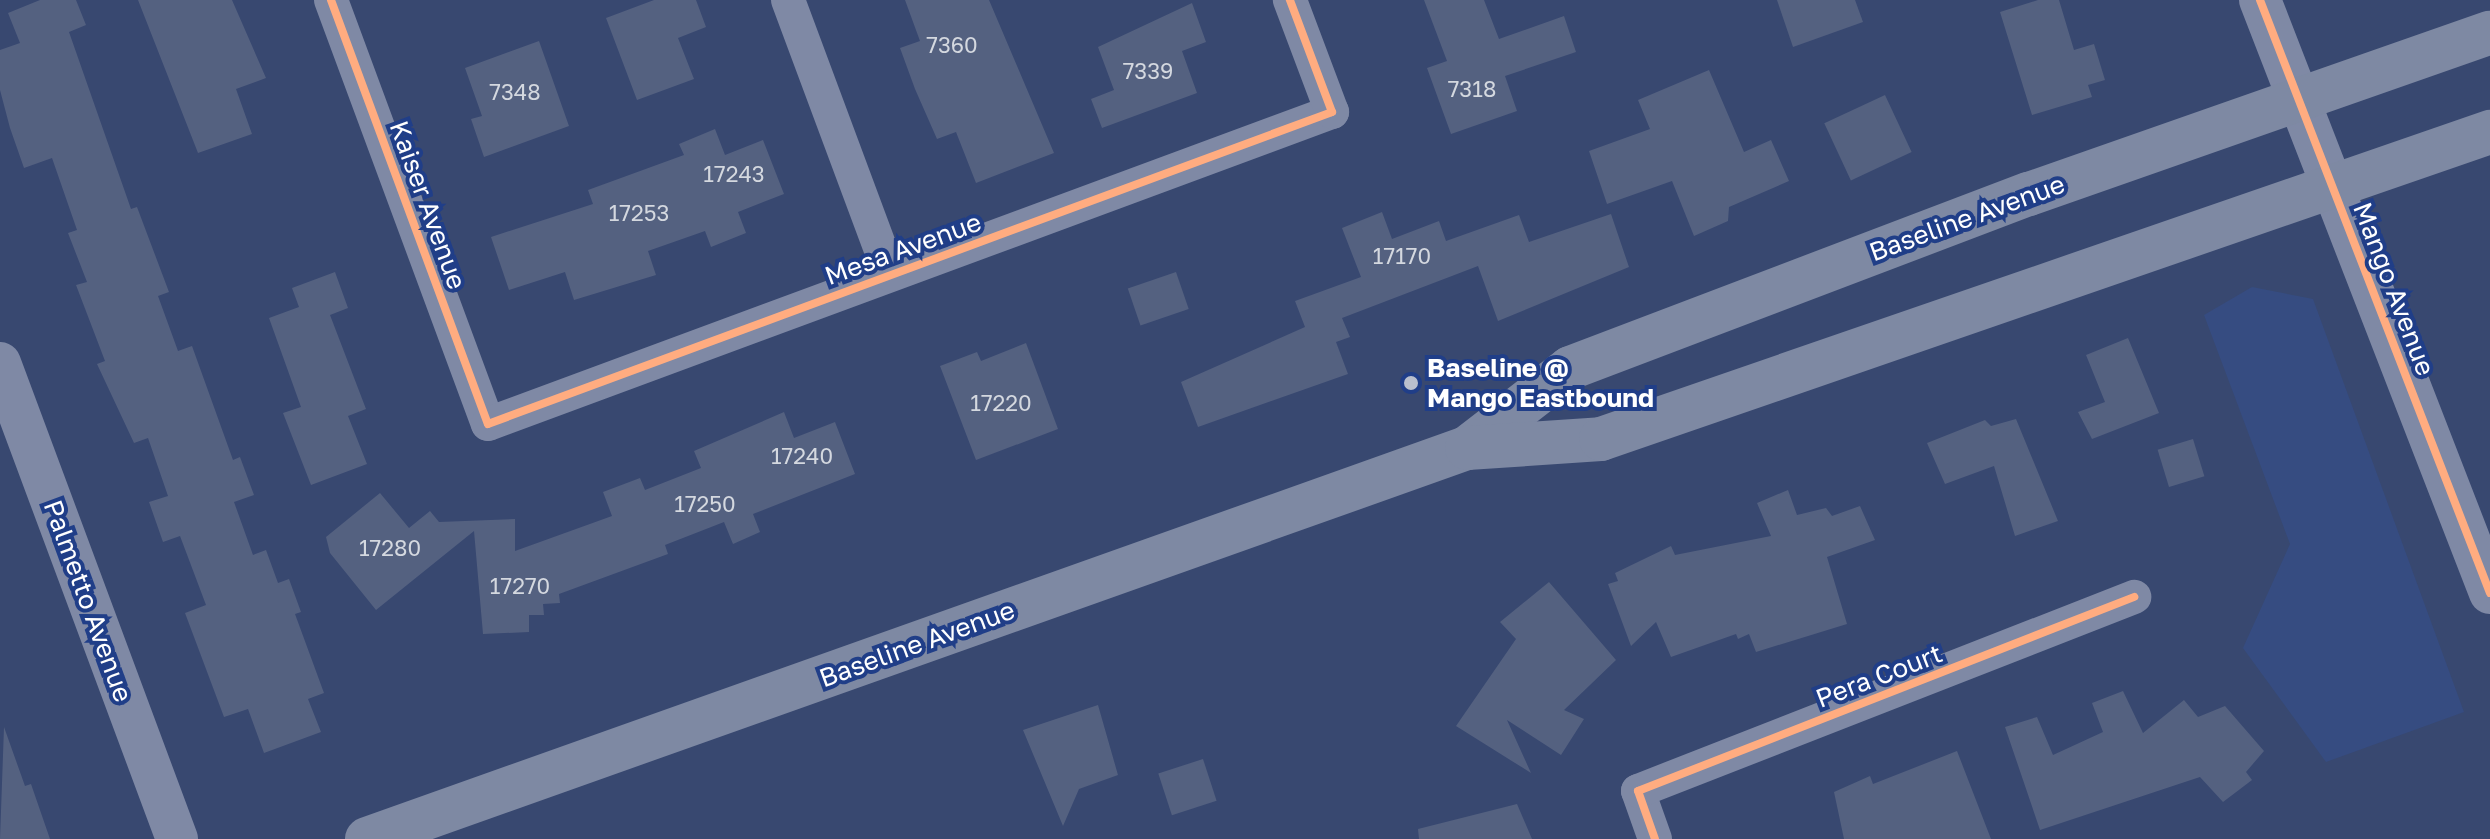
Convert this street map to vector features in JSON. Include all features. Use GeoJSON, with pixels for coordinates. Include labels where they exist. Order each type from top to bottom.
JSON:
{"type":"FeatureCollection","features":[{"type":"Feature","properties":{"kind":"main road","name":"Baseline Avenue"},"geometry":{"type":"LineString","coordinates":[[1467,448],[1570,368],[2029,194],[2300,103],[2490,33]]}},
{"type":"Feature","properties":{"kind":"main road","name":"Baseline Avenue"},"geometry":{"type":"LineString","coordinates":[[367,839],[1467,448],[1601,439],[2091,266],[2333,188],[2490,132]]}},
{"type":"Feature","properties":{"kind":"street","name":"Kaiser Avenue"},"geometry":{"type":"LineString","coordinates":[[331,0],[488,424]]}},
{"type":"Feature","properties":{"kind":"street"},"geometry":{"type":"LineString","coordinates":[[788,0],[890,275]]}},
{"type":"Feature","properties":{"kind":"street","name":"Mesa Avenue"},"geometry":{"type":"LineString","coordinates":[[488,424],[1332,112],[1290,0]]}},
{"type":"Feature","properties":{"kind":"street","name":"Mango Avenue"},"geometry":{"type":"LineString","coordinates":[[2260,0],[2490,593]]}},
{"type":"Feature","properties":{"kind":"street","name":"Palmetto Avenue"},"geometry":{"type":"LineString","coordinates":[[0,363],[177,839]]}},
{"type":"Feature","properties":{"kind":"street","name":"Pera Court"},"geometry":{"type":"LineString","coordinates":[[1655,839],[1638,791],[2134,597]]}},
{"type":"Feature","properties":{"kind":"water"},"geometry":{"type":"Polygon","coordinates":[[[2252,287],[2313,299],[2464,712],[2326,762],[2243,648],[2290,544],[2204,315],[2252,287]]]}},
{"type":"Feature","properties":{"kind":"building"},"geometry":{"type":"Polygon","coordinates":[[[40,0],[76,0],[86,25],[69,32],[131,209],[137,207],[169,292],[158,296],[178,351],[192,346],[233,460],[240,457],[254,495],[234,502],[253,555],[266,550],[278,583],[289,579],[301,612],[295,614],[324,693],[308,699],[321,732],[264,753],[248,709],[224,717],[185,613],[206,605],[180,536],[163,542],[149,502],[168,496],[148,438],[134,443],[97,364],[105,361],[76,285],[87,282],[68,233],[77,230],[52,158],[24,168],[10,128],[0,90],[0,50],[20,43],[8,13],[40,0]]]}},
{"type":"Feature","properties":{"kind":"building"},"geometry":{"type":"Polygon","coordinates":[[[138,0],[232,0],[266,78],[236,89],[252,134],[198,153],[138,0]]]}},
{"type":"Feature","properties":{"kind":"building"},"geometry":{"type":"Polygon","coordinates":[[[654,0],[696,0],[706,27],[678,38],[694,79],[637,100],[606,18],[654,0]]]}},
{"type":"Feature","properties":{"kind":"building"},"geometry":{"type":"Polygon","coordinates":[[[905,0],[989,0],[1054,153],[976,183],[956,132],[937,139],[915,89],[900,48],[920,41],[905,0]]]}},
{"type":"Feature","properties":{"kind":"building"},"geometry":{"type":"Polygon","coordinates":[[[1424,0],[1484,0],[1499,39],[1564,16],[1576,52],[1505,76],[1517,111],[1451,134],[1427,68],[1447,61],[1424,0]]]}},
{"type":"Feature","properties":{"kind":"building"},"geometry":{"type":"Polygon","coordinates":[[[1777,0],[1855,0],[1863,22],[1793,47],[1777,0]]]}},
{"type":"Feature","properties":{"kind":"building"},"geometry":{"type":"Polygon","coordinates":[[[2038,0],[2059,0],[2074,50],[2094,44],[2105,80],[2088,85],[2092,97],[2032,115],[2000,12],[2038,0]]]}},
{"type":"Feature","properties":{"kind":"building"},"geometry":{"type":"Polygon","coordinates":[[[1192,3],[1206,42],[1182,51],[1197,93],[1102,128],[1091,99],[1114,90],[1098,47],[1192,3]]]}},
{"type":"Feature","properties":{"kind":"building"},"geometry":{"type":"Polygon","coordinates":[[[539,41],[569,126],[484,157],[471,119],[482,116],[465,68],[539,41]]]}},
{"type":"Feature","properties":{"kind":"building"},"geometry":{"type":"Polygon","coordinates":[[[1709,70],[1744,152],[1771,140],[1789,181],[1729,207],[1728,221],[1694,236],[1672,181],[1607,204],[1589,151],[1650,129],[1638,100],[1709,70]]]}},
{"type":"Feature","properties":{"kind":"building"},"geometry":{"type":"Polygon","coordinates":[[[1885,95],[1912,152],[1851,180],[1824,123],[1885,95]]]}},
{"type":"Feature","properties":{"kind":"building"},"geometry":{"type":"Polygon","coordinates":[[[715,129],[725,155],[763,140],[784,194],[738,212],[746,233],[711,247],[705,231],[648,251],[656,275],[574,300],[565,272],[509,290],[491,237],[593,204],[588,190],[684,155],[679,144],[715,129]]]}},
{"type":"Feature","properties":{"kind":"building"},"geometry":{"type":"Polygon","coordinates":[[[1382,212],[1392,239],[1439,221],[1446,241],[1519,215],[1529,242],[1611,214],[1629,267],[1498,321],[1478,266],[1342,318],[1350,337],[1336,342],[1348,374],[1198,427],[1181,382],[1305,327],[1295,301],[1361,277],[1342,228],[1382,212]]]}},
{"type":"Feature","properties":{"kind":"building"},"geometry":{"type":"Polygon","coordinates":[[[335,272],[348,308],[330,315],[366,409],[348,416],[367,464],[311,485],[283,413],[301,407],[269,318],[299,307],[292,288],[335,272]]]}},
{"type":"Feature","properties":{"kind":"building"},"geometry":{"type":"Polygon","coordinates":[[[1176,272],[1189,309],[1140,325],[1128,289],[1176,272]]]}},
{"type":"Feature","properties":{"kind":"building"},"geometry":{"type":"Polygon","coordinates":[[[2128,338],[2159,413],[2092,439],[2078,412],[2105,402],[2086,355],[2128,338]]]}},
{"type":"Feature","properties":{"kind":"building"},"geometry":{"type":"Polygon","coordinates":[[[1026,343],[1058,429],[976,460],[940,366],[977,352],[981,361],[1026,343]]]}},
{"type":"Feature","properties":{"kind":"building"},"geometry":{"type":"Polygon","coordinates":[[[784,412],[794,438],[835,422],[855,474],[753,514],[760,532],[733,544],[724,522],[665,545],[668,554],[559,594],[560,603],[543,604],[544,615],[529,615],[529,632],[483,634],[474,531],[376,610],[330,553],[326,537],[380,493],[409,528],[430,511],[439,522],[515,519],[515,551],[612,516],[603,492],[640,478],[645,490],[701,468],[694,451],[784,412]]]}},
{"type":"Feature","properties":{"kind":"building"},"geometry":{"type":"Polygon","coordinates":[[[2016,419],[2058,521],[2015,536],[1994,466],[1945,484],[1927,443],[1985,420],[1991,426],[2016,419]]]}},
{"type":"Feature","properties":{"kind":"building"},"geometry":{"type":"Polygon","coordinates":[[[2193,439],[2204,476],[2169,487],[2158,450],[2193,439]]]}},
{"type":"Feature","properties":{"kind":"building"},"geometry":{"type":"Polygon","coordinates":[[[1788,490],[1797,515],[1826,508],[1832,516],[1860,506],[1875,540],[1827,557],[1847,624],[1756,652],[1749,634],[1738,639],[1736,634],[1671,657],[1656,622],[1631,646],[1608,584],[1618,581],[1615,573],[1671,546],[1675,555],[1771,536],[1757,503],[1788,490]]]}},
{"type":"Feature","properties":{"kind":"building"},"geometry":{"type":"Polygon","coordinates":[[[1549,582],[1616,660],[1564,710],[1584,719],[1561,755],[1507,720],[1531,773],[1456,726],[1516,639],[1500,622],[1549,582]]]}},
{"type":"Feature","properties":{"kind":"building"},"geometry":{"type":"Polygon","coordinates":[[[2123,691],[2143,733],[2184,700],[2198,717],[2225,706],[2264,751],[2246,772],[2252,780],[2223,802],[2200,777],[2040,830],[2005,727],[2037,717],[2053,755],[2103,732],[2092,703],[2123,691]]]}},
{"type":"Feature","properties":{"kind":"building"},"geometry":{"type":"Polygon","coordinates":[[[1098,705],[1118,775],[1079,789],[1063,826],[1023,730],[1098,705]]]}},
{"type":"Feature","properties":{"kind":"building"},"geometry":{"type":"Polygon","coordinates":[[[4,727],[25,786],[31,784],[50,839],[0,839],[4,727]]]}},
{"type":"Feature","properties":{"kind":"building"},"geometry":{"type":"Polygon","coordinates":[[[1957,751],[1991,839],[1844,839],[1834,792],[1870,776],[1873,784],[1957,751]]]}},
{"type":"Feature","properties":{"kind":"building"},"geometry":{"type":"Polygon","coordinates":[[[1203,759],[1217,801],[1172,815],[1158,774],[1203,759]]]}},
{"type":"Feature","properties":{"kind":"building"},"geometry":{"type":"Polygon","coordinates":[[[1517,804],[1532,839],[1419,839],[1418,829],[1517,804]]]}},
{"type":"Feature","properties":{"kind":"cycle path"},"geometry":{"type":"LineString","coordinates":[[331,0],[488,424],[1332,112],[1290,0]]}},
{"type":"Feature","properties":{"kind":"cycle path"},"geometry":{"type":"LineString","coordinates":[[2260,0],[2490,593]]}},
{"type":"Feature","properties":{"kind":"cycle path"},"geometry":{"type":"LineString","coordinates":[[1655,839],[1638,791],[2134,597]]}},
{"type":"Feature","properties":{"kind":"place","name":"Baseline @ Mango Eastbound"},"geometry":{"type":"Point","coordinates":[1411,383]}}]}
